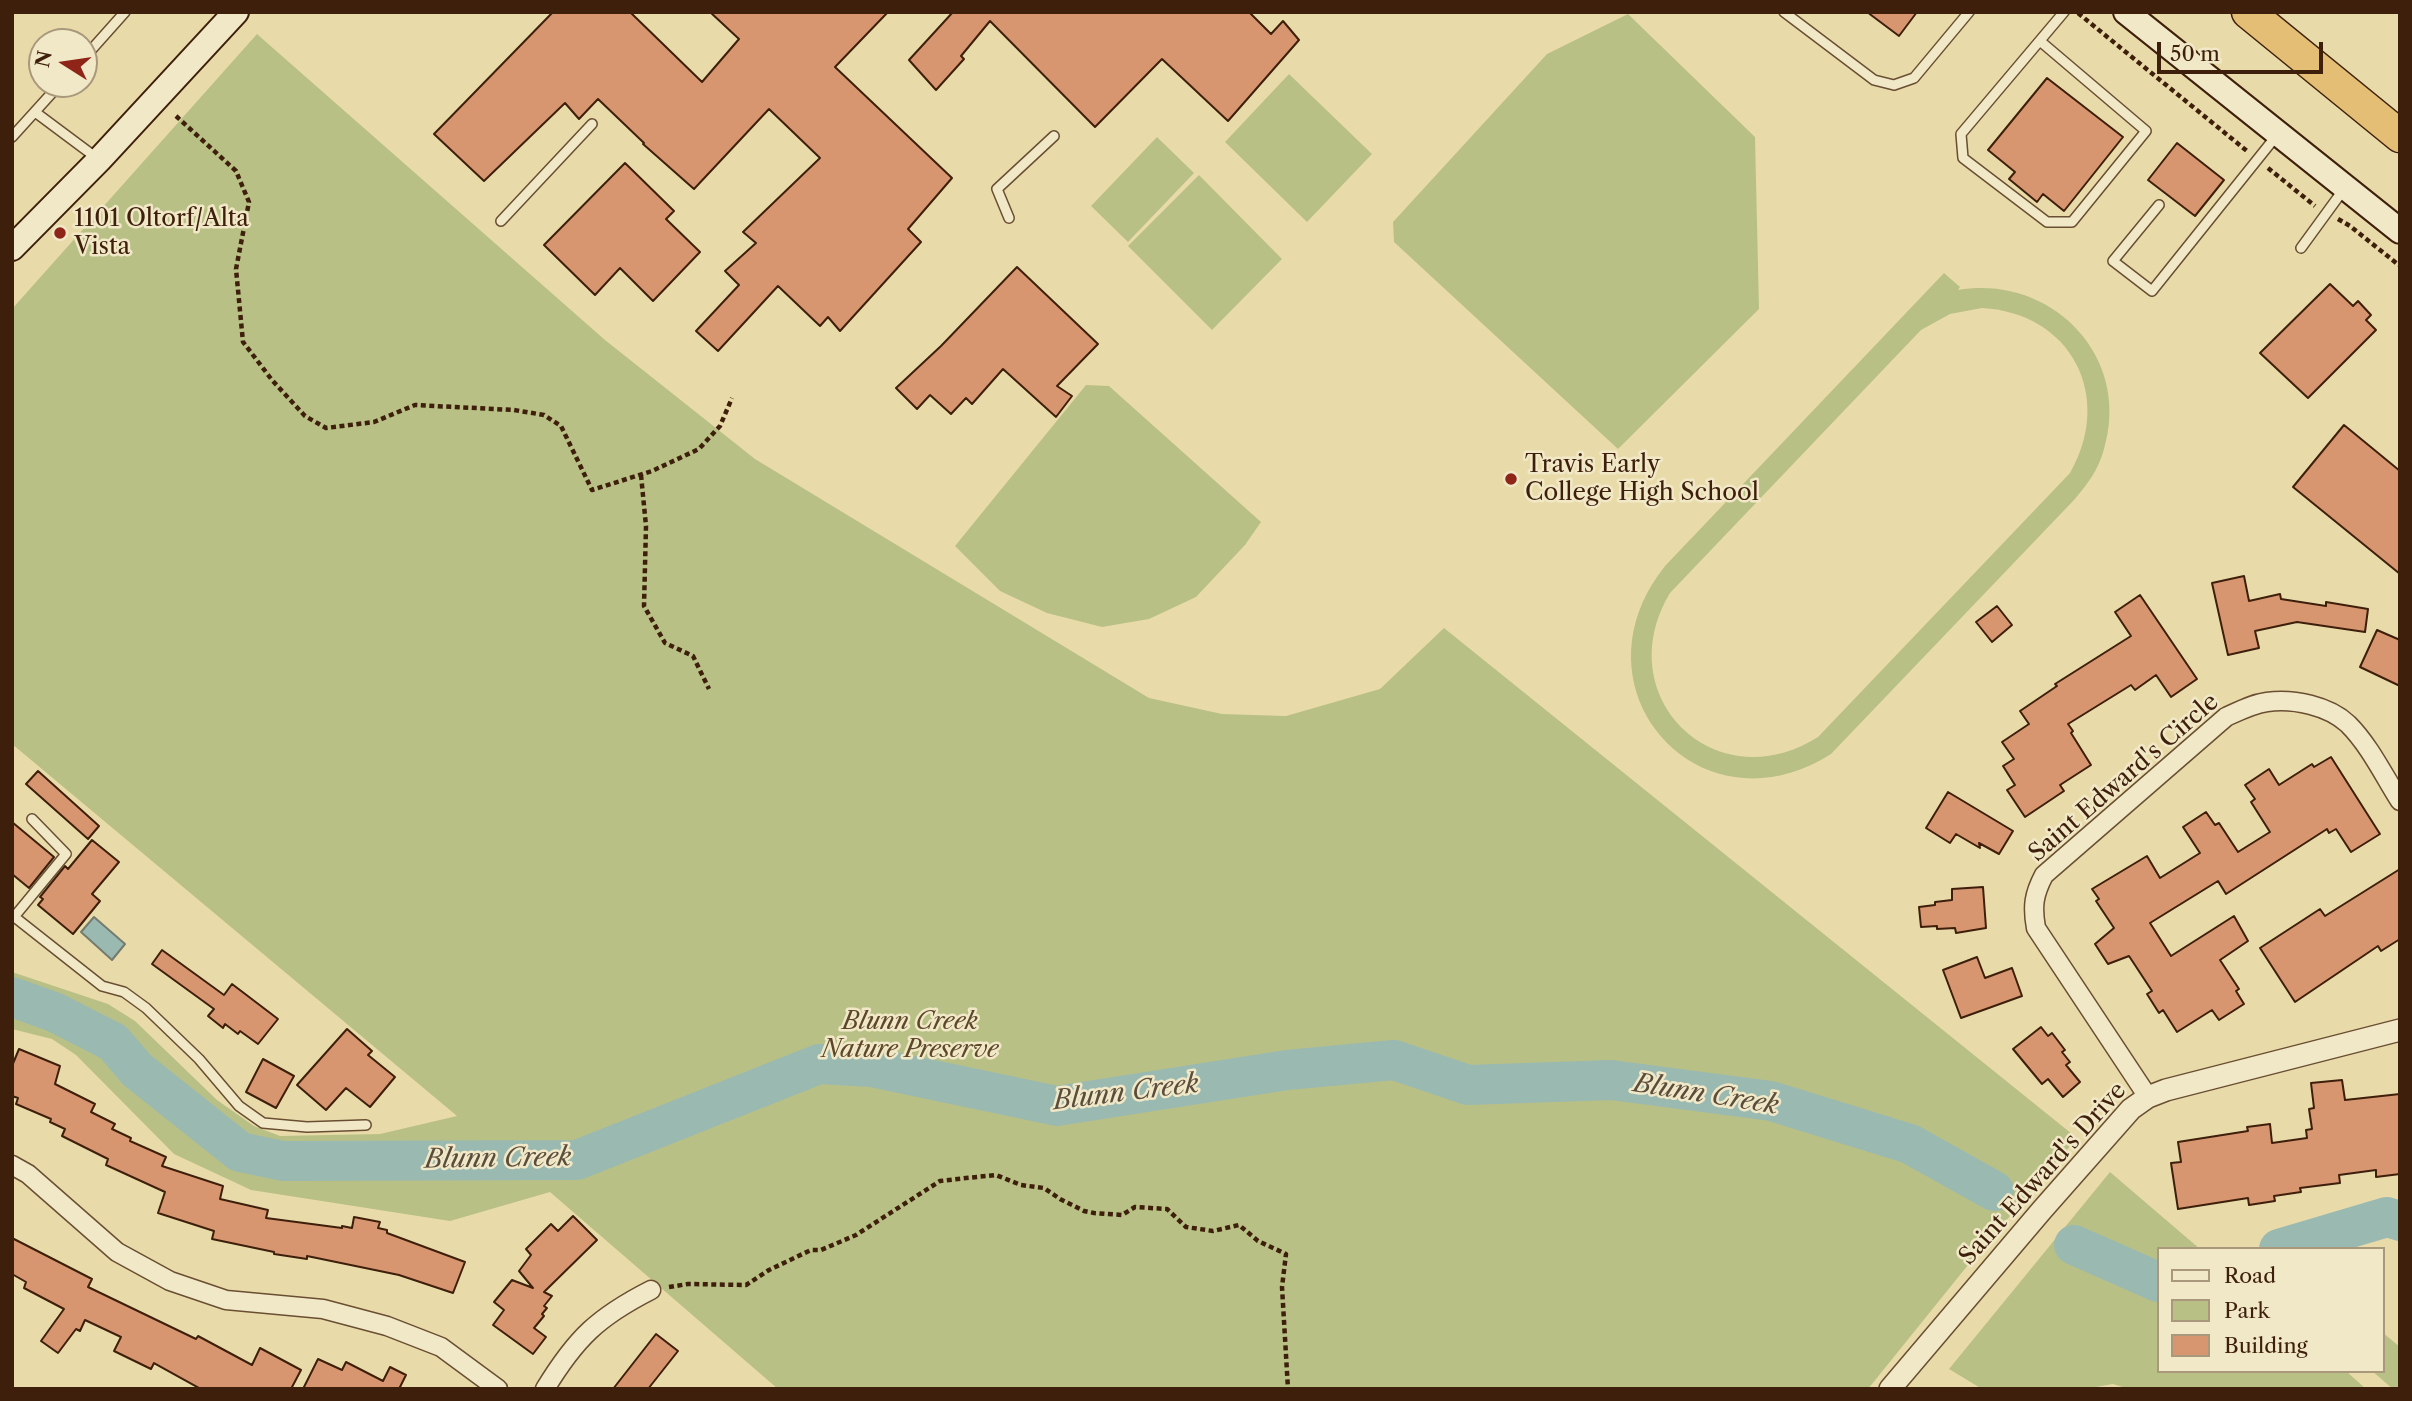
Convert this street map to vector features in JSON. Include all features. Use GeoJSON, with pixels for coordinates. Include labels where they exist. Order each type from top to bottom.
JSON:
{"type":"FeatureCollection","features":[{"type":"Feature","properties":{"kind":"highway"},"geometry":{"type":"LineString","coordinates":[[2248,12],[2400,136]]}},
{"type":"Feature","properties":{"kind":"main road"},"geometry":{"type":"LineString","coordinates":[[12,248],[99,160],[236,12]]}},
{"type":"Feature","properties":{"kind":"main road"},"geometry":{"type":"LineString","coordinates":[[2126,12],[2400,231]]}},
{"type":"Feature","properties":{"kind":"street","name":"Saint Edward's Circle"},"geometry":{"type":"LineString","coordinates":[[2148,1097],[2036,928],[2034,894],[2044,875],[2226,717],[2268,702],[2318,707],[2347,723],[2362,741],[2400,801]]}},
{"type":"Feature","properties":{"kind":"street","name":"Saint Edward's Drive"},"geometry":{"type":"LineString","coordinates":[[1890,1389],[2131,1109],[2148,1097],[2166,1090],[2400,1030]]}},
{"type":"Feature","properties":{"kind":"street"},"geometry":{"type":"LineString","coordinates":[[12,1165],[28,1174],[117,1252],[170,1281],[226,1300],[323,1309],[387,1326],[441,1348],[498,1389]]}},
{"type":"Feature","properties":{"kind":"street"},"geometry":{"type":"LineString","coordinates":[[545,1389],[564,1357],[590,1327],[651,1290]]}},
{"type":"Feature","properties":{"kind":"lane"},"geometry":{"type":"LineString","coordinates":[[98,42],[125,12]]}},
{"type":"Feature","properties":{"kind":"lane"},"geometry":{"type":"LineString","coordinates":[[1784,12],[1874,80],[1894,85],[1914,78],[1969,12]]}},
{"type":"Feature","properties":{"kind":"lane"},"geometry":{"type":"LineString","coordinates":[[2040,41],[2146,131],[2072,222],[2047,222],[1963,159],[1961,134],[2064,12]]}},
{"type":"Feature","properties":{"kind":"lane"},"geometry":{"type":"LineString","coordinates":[[12,137],[48,98]]}},
{"type":"Feature","properties":{"kind":"lane"},"geometry":{"type":"LineString","coordinates":[[35,112],[99,160]]}},
{"type":"Feature","properties":{"kind":"lane"},"geometry":{"type":"LineString","coordinates":[[501,221],[593,124]]}},
{"type":"Feature","properties":{"kind":"lane"},"geometry":{"type":"LineString","coordinates":[[2159,205],[2113,261],[2152,291],[2278,134]]}},
{"type":"Feature","properties":{"kind":"lane"},"geometry":{"type":"LineString","coordinates":[[1009,218],[997,190],[1054,136]]}},
{"type":"Feature","properties":{"kind":"lane"},"geometry":{"type":"LineString","coordinates":[[2301,248],[2345,187]]}},
{"type":"Feature","properties":{"kind":"lane"},"geometry":{"type":"LineString","coordinates":[[32,819],[66,854],[13,916],[102,986],[124,992],[146,1008],[199,1059],[239,1106],[263,1123],[307,1127],[366,1125]]}},
{"type":"Feature","properties":{"kind":"path"},"geometry":{"type":"LineString","coordinates":[[2077,12],[2248,152]]}},
{"type":"Feature","properties":{"kind":"path"},"geometry":{"type":"LineString","coordinates":[[176,116],[236,171],[248,202],[236,269],[243,342],[272,380],[305,416],[326,428],[374,422],[415,405],[514,410],[544,415],[561,426],[592,490],[641,475],[699,449],[720,426],[732,398]]}},
{"type":"Feature","properties":{"kind":"path"},"geometry":{"type":"LineString","coordinates":[[2269,168],[2314,205]]}},
{"type":"Feature","properties":{"kind":"path"},"geometry":{"type":"LineString","coordinates":[[2350,226],[2400,266]]}},
{"type":"Feature","properties":{"kind":"path"},"geometry":{"type":"LineString","coordinates":[[641,475],[646,526],[644,606],[665,643],[693,656],[709,690]]}},
{"type":"Feature","properties":{"kind":"path"},"geometry":{"type":"LineString","coordinates":[[651,1290],[688,1283],[746,1286],[769,1270],[811,1250],[821,1250],[856,1235],[940,1181],[996,1175],[1021,1185],[1044,1188],[1084,1211],[1122,1215],[1135,1207],[1167,1209],[1186,1227],[1213,1231],[1239,1225],[1258,1241],[1286,1254],[1282,1287],[1288,1389]]}},
{"type":"Feature","properties":{"kind":"green space"},"geometry":{"type":"Polygon","coordinates":[[[1628,14],[1755,137],[1759,309],[1618,449],[1394,242],[1393,222],[1547,54],[1628,14]]]}},
{"type":"Feature","properties":{"kind":"green space","name":"Blunn Creek Nature Preserve"},"geometry":{"type":"Polygon","coordinates":[[[257,34],[605,340],[755,459],[1149,698],[1222,714],[1286,716],[1380,689],[1444,628],[2077,1138],[1968,1265],[1868,1389],[778,1389],[550,1192],[450,1221],[251,1190],[174,1154],[76,1055],[52,1039],[12,1029],[12,972],[108,1004],[135,1021],[217,1100],[254,1126],[280,1136],[380,1134],[457,1116],[12,744],[12,309],[257,34]]]}},
{"type":"Feature","properties":{"kind":"green space"},"geometry":{"type":"Polygon","coordinates":[[[1289,74],[1372,154],[1307,222],[1225,142],[1289,74]]]}},
{"type":"Feature","properties":{"kind":"green space"},"geometry":{"type":"Polygon","coordinates":[[[1157,137],[1194,173],[1128,242],[1091,206],[1157,137]]]}},
{"type":"Feature","properties":{"kind":"green space"},"geometry":{"type":"Polygon","coordinates":[[[1199,175],[1282,259],[1212,330],[1128,246],[1199,175]]]}},
{"type":"Feature","properties":{"kind":"green space"},"geometry":{"type":"Polygon","coordinates":[[[1944,273],[1960,287],[1958,290],[1992,288],[2024,295],[2052,309],[2076,329],[2095,354],[2106,383],[2110,415],[2104,449],[2092,476],[2074,500],[1831,754],[1782,775],[1736,777],[1695,764],[1662,737],[1640,701],[1631,659],[1639,613],[1665,566],[1944,273]],[[1982,308],[1950,314],[1921,330],[1670,593],[1654,631],[1652,668],[1662,701],[1682,728],[1710,747],[1743,756],[1780,754],[1818,737],[2070,473],[2083,444],[2087,416],[2085,389],[2076,364],[2061,342],[2040,325],[2013,313],[1982,308]]]}},
{"type":"Feature","properties":{"kind":"green space"},"geometry":{"type":"Polygon","coordinates":[[[1086,385],[1109,386],[1261,522],[1245,545],[1196,597],[1149,619],[1102,627],[1047,613],[1000,591],[955,546],[1086,385]]]}},
{"type":"Feature","properties":{"kind":"green space"},"geometry":{"type":"Polygon","coordinates":[[[2110,1172],[2198,1247],[2156,1247],[2156,1373],[2348,1373],[2366,1389],[2129,1389],[2113,1384],[2084,1389],[1982,1389],[1949,1369],[2110,1172]]]}},
{"type":"Feature","properties":{"kind":"green space"},"geometry":{"type":"Polygon","coordinates":[[[2384,1334],[2400,1347],[2400,1389],[2393,1389],[2374,1373],[2384,1373],[2384,1334]]]}},
{"type":"Feature","properties":{"kind":"water"},"geometry":{"type":"Polygon","coordinates":[[[94,917],[125,944],[112,960],[81,932],[94,917]]]}},
{"type":"Feature","properties":{"kind":"building"},"geometry":{"type":"Polygon","coordinates":[[[553,12],[630,12],[702,82],[739,39],[710,12],[888,12],[835,67],[952,178],[908,229],[921,242],[840,331],[828,317],[820,326],[778,286],[718,351],[696,331],[739,285],[725,271],[756,243],[743,232],[820,158],[769,109],[694,189],[598,99],[579,119],[565,103],[484,181],[434,134],[553,12]]]}},
{"type":"Feature","properties":{"kind":"building"},"geometry":{"type":"Polygon","coordinates":[[[953,12],[1249,12],[1271,34],[1283,21],[1299,40],[1228,121],[1162,59],[1095,127],[990,21],[961,56],[964,59],[936,90],[909,60],[953,12]]]}},
{"type":"Feature","properties":{"kind":"building"},"geometry":{"type":"Polygon","coordinates":[[[1867,12],[1917,12],[1899,36],[1867,12]]]}},
{"type":"Feature","properties":{"kind":"building"},"geometry":{"type":"Polygon","coordinates":[[[2047,78],[2123,137],[2064,211],[2043,194],[2037,202],[2009,179],[2015,172],[1988,150],[2047,78]]]}},
{"type":"Feature","properties":{"kind":"building"},"geometry":{"type":"Polygon","coordinates":[[[2177,143],[2224,180],[2195,216],[2148,180],[2177,143]]]}},
{"type":"Feature","properties":{"kind":"building"},"geometry":{"type":"Polygon","coordinates":[[[625,163],[674,211],[666,219],[700,252],[653,301],[620,268],[595,295],[544,245],[625,163]]]}},
{"type":"Feature","properties":{"kind":"building"},"geometry":{"type":"Polygon","coordinates":[[[1017,267],[1098,344],[1057,386],[1072,396],[1056,417],[1003,369],[972,404],[966,398],[951,414],[930,395],[917,409],[896,388],[941,346],[1017,267]]]}},
{"type":"Feature","properties":{"kind":"building"},"geometry":{"type":"Polygon","coordinates":[[[2330,284],[2353,306],[2358,301],[2371,315],[2366,320],[2376,330],[2308,398],[2260,353],[2330,284]]]}},
{"type":"Feature","properties":{"kind":"building"},"geometry":{"type":"Polygon","coordinates":[[[2344,425],[2400,471],[2400,574],[2293,487],[2344,425]]]}},
{"type":"Feature","properties":{"kind":"building"},"geometry":{"type":"Polygon","coordinates":[[[2244,576],[2249,601],[2280,594],[2281,599],[2326,606],[2326,602],[2368,609],[2365,632],[2297,622],[2255,631],[2259,648],[2228,655],[2212,583],[2244,576]]]}},
{"type":"Feature","properties":{"kind":"building"},"geometry":{"type":"Polygon","coordinates":[[[2140,595],[2197,679],[2171,697],[2156,675],[2135,690],[2131,685],[2068,724],[2091,765],[2060,785],[2064,791],[2025,817],[2007,790],[2015,785],[2003,766],[2014,759],[2002,742],[2029,724],[2020,711],[2057,686],[2055,684],[2131,636],[2115,612],[2140,595]]]}},
{"type":"Feature","properties":{"kind":"building"},"geometry":{"type":"Polygon","coordinates":[[[1997,606],[2012,625],[1992,642],[1976,622],[1997,606]]]}},
{"type":"Feature","properties":{"kind":"building"},"geometry":{"type":"Polygon","coordinates":[[[2377,630],[2400,640],[2400,686],[2360,667],[2377,630]]]}},
{"type":"Feature","properties":{"kind":"building"},"geometry":{"type":"Polygon","coordinates":[[[2331,757],[2380,834],[2351,852],[2336,829],[2329,833],[2327,829],[2226,894],[2218,881],[2150,923],[2171,956],[2234,916],[2248,941],[2220,960],[2239,989],[2236,991],[2244,1004],[2219,1020],[2212,1010],[2177,1032],[2163,1010],[2159,1013],[2147,994],[2152,991],[2129,956],[2108,964],[2095,944],[2114,928],[2096,901],[2099,899],[2092,889],[2147,856],[2160,878],[2200,853],[2183,827],[2206,812],[2215,825],[2219,823],[2238,852],[2270,832],[2251,802],[2255,799],[2245,785],[2269,769],[2279,785],[2312,764],[2314,767],[2331,757]]]}},
{"type":"Feature","properties":{"kind":"building"},"geometry":{"type":"Polygon","coordinates":[[[38,771],[99,826],[88,839],[26,784],[38,771]]]}},
{"type":"Feature","properties":{"kind":"building"},"geometry":{"type":"Polygon","coordinates":[[[1948,792],[2013,831],[1999,854],[1979,843],[1980,848],[1956,834],[1950,843],[1926,828],[1948,792]]]}},
{"type":"Feature","properties":{"kind":"building"},"geometry":{"type":"Polygon","coordinates":[[[12,822],[54,857],[29,888],[12,874],[12,822]]]}},
{"type":"Feature","properties":{"kind":"building"},"geometry":{"type":"Polygon","coordinates":[[[92,840],[119,862],[92,894],[100,901],[73,934],[38,905],[43,899],[40,897],[65,866],[68,869],[92,840]]]}},
{"type":"Feature","properties":{"kind":"building"},"geometry":{"type":"Polygon","coordinates":[[[2400,869],[2400,939],[2381,951],[2378,946],[2295,1002],[2260,948],[2320,909],[2325,916],[2400,869]]]}},
{"type":"Feature","properties":{"kind":"building"},"geometry":{"type":"Polygon","coordinates":[[[1983,887],[1986,928],[1956,933],[1955,928],[1921,927],[1919,907],[1952,900],[1952,889],[1983,887]]]}},
{"type":"Feature","properties":{"kind":"building"},"geometry":{"type":"Polygon","coordinates":[[[162,950],[224,995],[232,984],[278,1019],[258,1044],[225,1024],[223,1028],[208,1016],[214,1009],[152,964],[162,950]]]}},
{"type":"Feature","properties":{"kind":"building"},"geometry":{"type":"Polygon","coordinates":[[[1977,957],[1985,978],[2012,968],[2022,996],[1961,1018],[1943,970],[1977,957]]]}},
{"type":"Feature","properties":{"kind":"building"},"geometry":{"type":"Polygon","coordinates":[[[2041,1027],[2048,1036],[2052,1033],[2065,1050],[2062,1052],[2070,1062],[2066,1065],[2080,1082],[2063,1097],[2048,1079],[2042,1084],[2013,1049],[2041,1027]]]}},
{"type":"Feature","properties":{"kind":"building"},"geometry":{"type":"Polygon","coordinates":[[[347,1029],[372,1051],[368,1055],[395,1077],[370,1107],[346,1088],[326,1110],[297,1085],[347,1029]]]}},
{"type":"Feature","properties":{"kind":"building"},"geometry":{"type":"Polygon","coordinates":[[[19,1049],[60,1066],[55,1084],[95,1104],[91,1112],[115,1124],[112,1129],[131,1138],[130,1141],[166,1157],[162,1166],[223,1186],[220,1199],[268,1210],[266,1218],[342,1228],[352,1228],[354,1217],[380,1222],[378,1228],[387,1230],[387,1233],[465,1262],[453,1293],[399,1275],[307,1256],[307,1259],[274,1254],[212,1239],[214,1231],[158,1213],[165,1192],[106,1165],[108,1159],[62,1136],[65,1129],[50,1122],[51,1119],[16,1104],[18,1098],[12,1096],[12,1066],[19,1049]]]}},
{"type":"Feature","properties":{"kind":"building"},"geometry":{"type":"Polygon","coordinates":[[[263,1059],[294,1076],[276,1108],[246,1092],[263,1059]]]}},
{"type":"Feature","properties":{"kind":"building"},"geometry":{"type":"Polygon","coordinates":[[[2342,1080],[2345,1100],[2400,1094],[2400,1174],[2376,1177],[2376,1170],[2339,1175],[2340,1183],[2300,1188],[2301,1192],[2274,1196],[2275,1201],[2249,1205],[2248,1198],[2178,1209],[2171,1163],[2181,1162],[2178,1142],[2248,1131],[2247,1127],[2270,1124],[2272,1143],[2307,1138],[2306,1130],[2312,1129],[2309,1109],[2314,1108],[2311,1083],[2342,1080]]]}},
{"type":"Feature","properties":{"kind":"building"},"geometry":{"type":"Polygon","coordinates":[[[573,1216],[597,1240],[544,1292],[552,1296],[544,1306],[547,1308],[542,1314],[544,1316],[534,1328],[546,1337],[533,1354],[493,1325],[504,1310],[494,1302],[512,1280],[533,1288],[519,1271],[531,1255],[526,1249],[551,1224],[558,1231],[573,1216]]]}},
{"type":"Feature","properties":{"kind":"building"},"geometry":{"type":"Polygon","coordinates":[[[12,1238],[92,1279],[88,1287],[196,1339],[198,1336],[252,1365],[260,1348],[301,1370],[291,1389],[201,1389],[154,1363],[151,1369],[114,1351],[121,1337],[85,1320],[80,1331],[76,1329],[58,1353],[41,1341],[64,1309],[24,1288],[26,1282],[12,1274],[12,1238]]]}},
{"type":"Feature","properties":{"kind":"building"},"geometry":{"type":"Polygon","coordinates":[[[656,1334],[678,1351],[648,1389],[613,1389],[656,1334]]]}},
{"type":"Feature","properties":{"kind":"building"},"geometry":{"type":"Polygon","coordinates":[[[318,1359],[342,1370],[346,1362],[383,1381],[390,1367],[406,1375],[399,1389],[303,1389],[318,1359]]]}},
{"type":"Feature","properties":{"kind":"waterway","name":"Blunn Creek"},"geometry":{"type":"LineString","coordinates":[[12,997],[54,1012],[113,1042],[137,1070],[240,1152],[283,1161],[577,1160],[819,1064],[871,1067],[1057,1106],[1287,1070],[1394,1060],[1468,1085],[1611,1080],[1771,1101],[1910,1144],[1994,1191]]}},
{"type":"Feature","properties":{"kind":"waterway","name":"Blunn Creek"},"geometry":{"type":"LineString","coordinates":[[2286,1247],[2387,1217],[2400,1221]]}},
{"type":"Feature","properties":{"kind":"waterway","name":"Blunn Creek"},"geometry":{"type":"LineString","coordinates":[[2074,1245],[2156,1281]]}},
{"type":"Feature","properties":{"kind":"place","name":"1101 Oltorf/Alta Vista"},"geometry":{"type":"Point","coordinates":[60,233]}},
{"type":"Feature","properties":{"kind":"place","name":"Travis Early College High School"},"geometry":{"type":"Point","coordinates":[1511,479]}}]}
